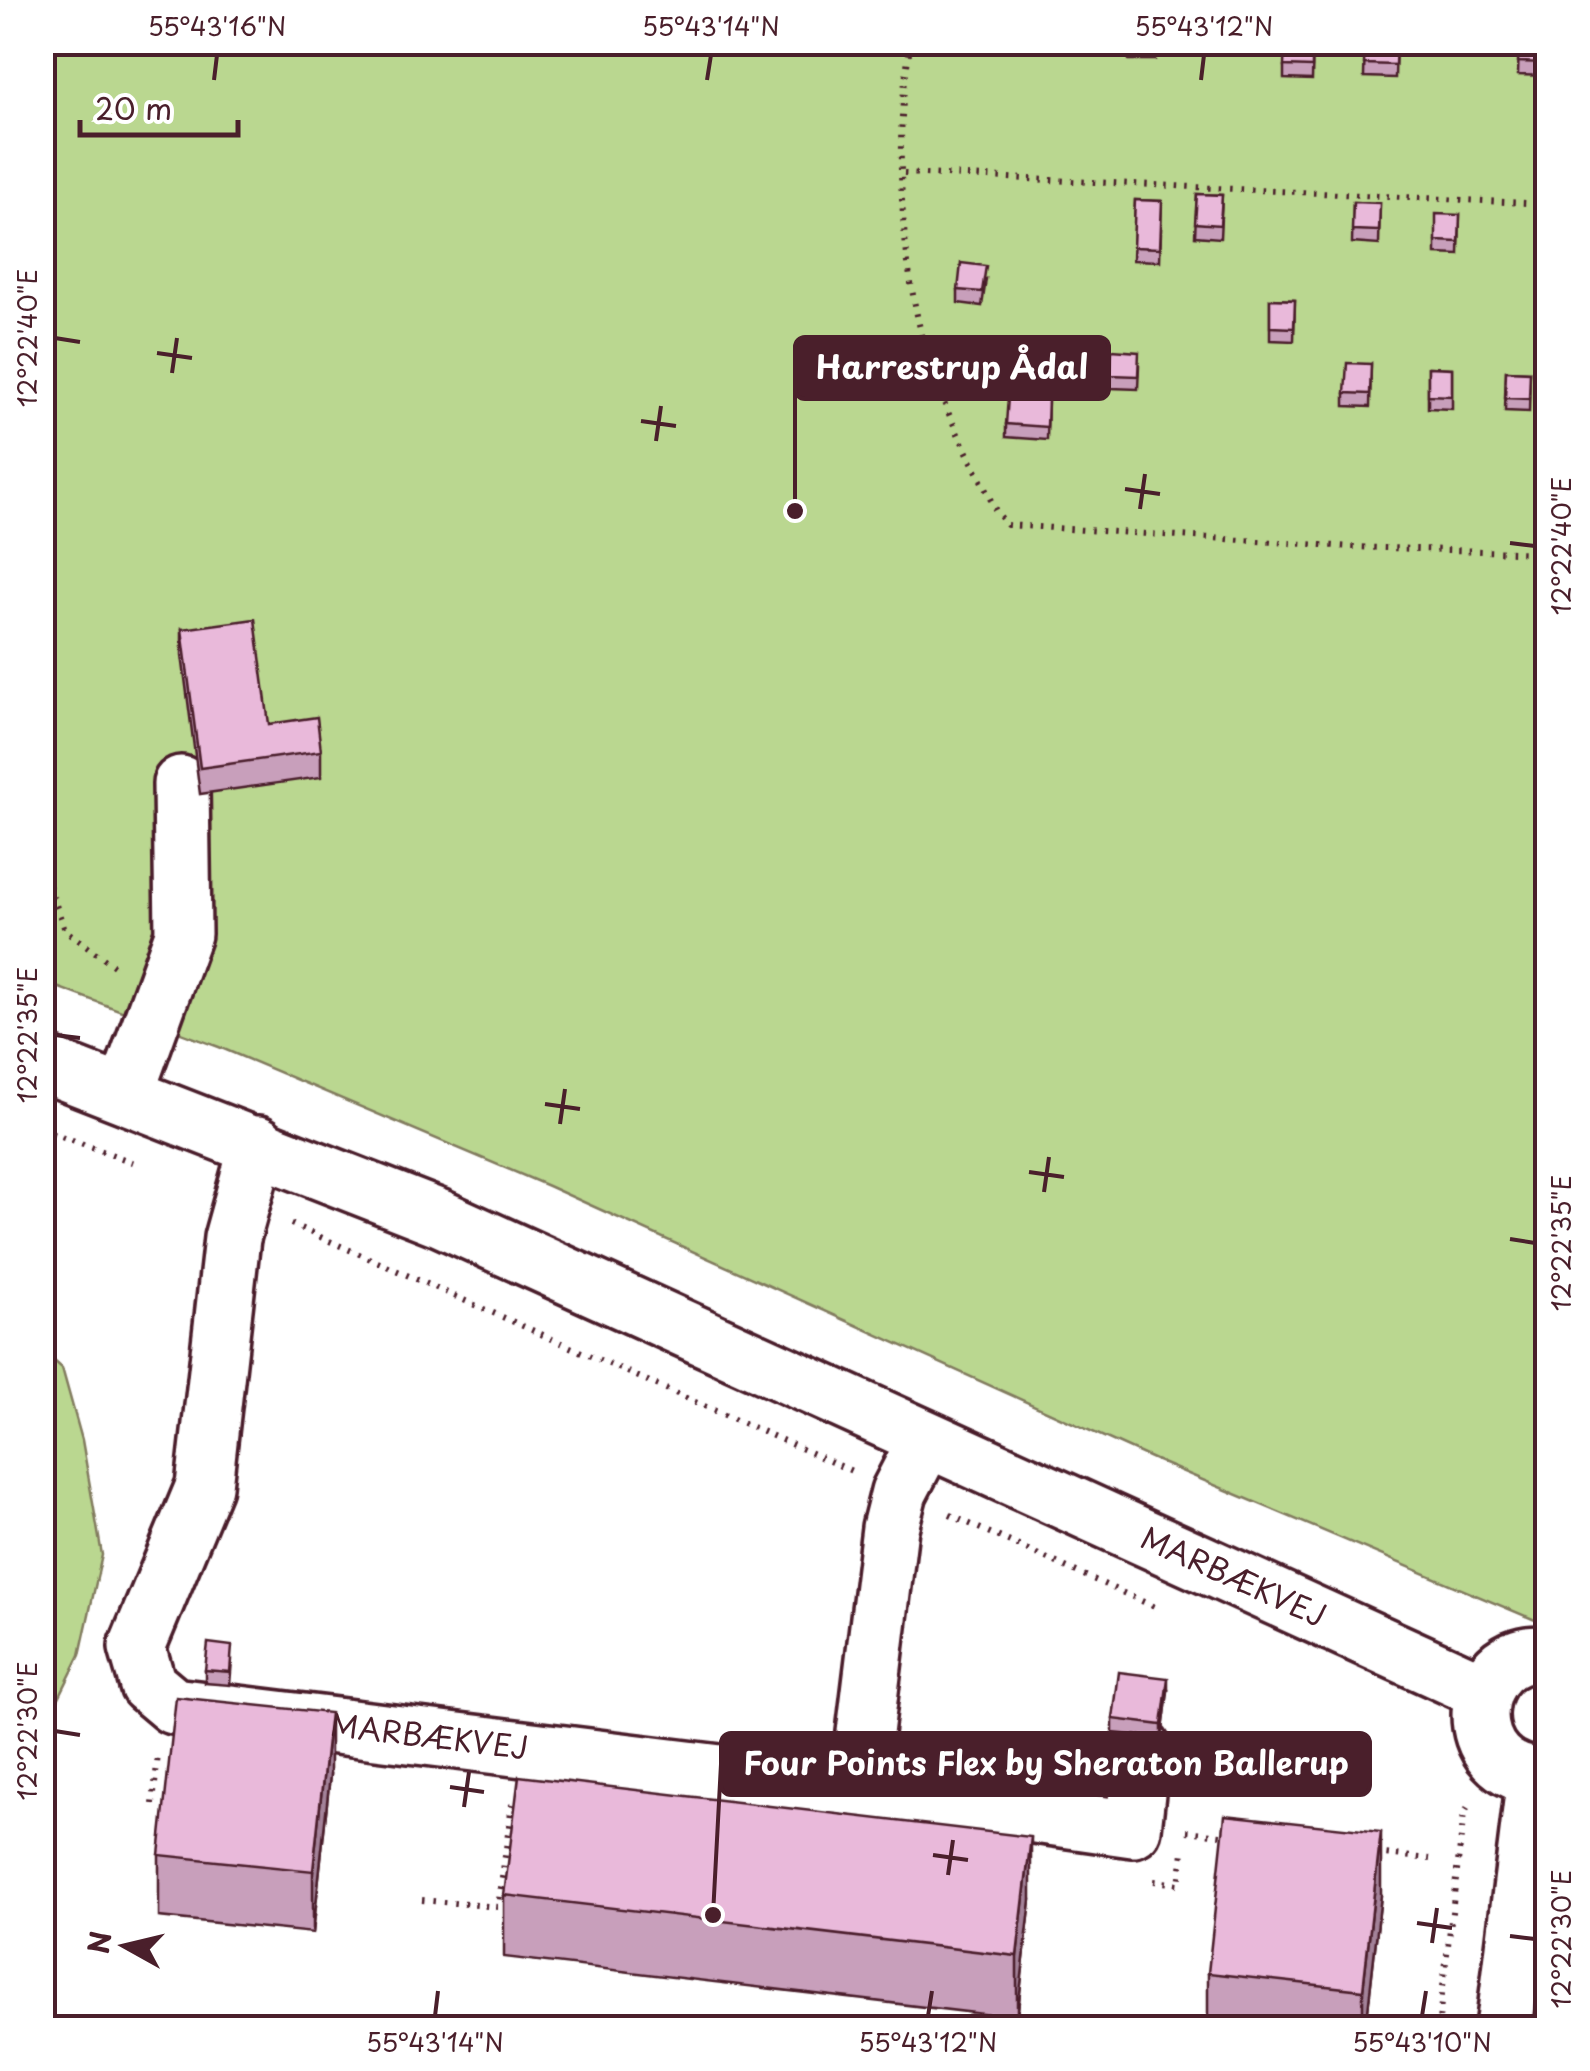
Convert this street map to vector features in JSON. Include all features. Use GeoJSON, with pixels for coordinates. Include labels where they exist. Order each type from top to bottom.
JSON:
{"type":"FeatureCollection","features":[{"type":"Feature","properties":{"kind":"street"},"geometry":{"type":"LineString","coordinates":[[126,1092],[183,934],[181,784]]}},
{"type":"Feature","properties":{"kind":"street","name":"MARBÆKVEJ"},"geometry":{"type":"LineString","coordinates":[[42,1062],[440,1218],[1483,1691]]}},
{"type":"Feature","properties":{"kind":"street","name":"MARBÆKVEJ"},"geometry":{"type":"LineString","coordinates":[[258,1144],[240,1201],[230,1252],[204,1486],[137,1647],[148,1685],[174,1706],[858,1790],[1132,1828]]}},
{"type":"Feature","properties":{"kind":"street"},"geometry":{"type":"LineString","coordinates":[[858,1790],[890,1528],[899,1492],[926,1440]]}},
{"type":"Feature","properties":{"kind":"street"},"geometry":{"type":"LineString","coordinates":[[1504,2028],[1526,1771],[1483,1740],[1478,1716],[1483,1691],[1512,1660],[1548,1655]]}},
{"type":"Feature","properties":{"kind":"street"},"geometry":{"type":"LineString","coordinates":[[1132,1828],[1142,1748]]}},
{"type":"Feature","properties":{"kind":"path"},"geometry":{"type":"LineString","coordinates":[[912,42],[904,82],[910,284],[936,385],[996,511],[1008,525],[1352,547],[1548,553]]}},
{"type":"Feature","properties":{"kind":"path"},"geometry":{"type":"LineString","coordinates":[[904,173],[1548,204]]}},
{"type":"Feature","properties":{"kind":"path"},"geometry":{"type":"LineString","coordinates":[[42,866],[65,930],[158,997]]}},
{"type":"Feature","properties":{"kind":"path"},"geometry":{"type":"LineString","coordinates":[[42,1129],[153,1169]]}},
{"type":"Feature","properties":{"kind":"path"},"geometry":{"type":"LineString","coordinates":[[240,1201],[1170,1614]]}},
{"type":"Feature","properties":{"kind":"path"},"geometry":{"type":"LineString","coordinates":[[1438,2028],[1464,1812],[1526,1771]]}},
{"type":"Feature","properties":{"kind":"path"},"geometry":{"type":"LineString","coordinates":[[422,1900],[498,1907],[512,1804]]}},
{"type":"Feature","properties":{"kind":"path"},"geometry":{"type":"LineString","coordinates":[[1132,1828],[1158,1817],[1173,1829],[1243,1837]]}},
{"type":"Feature","properties":{"kind":"path"},"geometry":{"type":"LineString","coordinates":[[1374,1853],[1430,1860]]}},
{"type":"Feature","properties":{"kind":"green space"},"geometry":{"type":"Polygon","coordinates":[[[42,43],[1547,43],[1547,1625],[1155,1460],[548,1186],[219,1047],[43,982],[42,43]]]}},
{"type":"Feature","properties":{"kind":"green space"},"geometry":{"type":"Polygon","coordinates":[[[43,1351],[62,1368],[82,1440],[102,1555],[80,1655],[43,1730],[43,1604],[55,1558],[42,1465],[43,1351]]]}},
{"type":"Feature","properties":{"kind":"building"},"geometry":{"type":"Polygon","coordinates":[[[1129,42],[1155,42],[1155,46],[1129,46],[1129,42]]]}},
{"type":"Feature","properties":{"kind":"building"},"geometry":{"type":"Polygon","coordinates":[[[1285,42],[1312,42],[1312,67],[1284,66],[1285,42]]]}},
{"type":"Feature","properties":{"kind":"building"},"geometry":{"type":"Polygon","coordinates":[[[1365,42],[1396,42],[1395,65],[1364,64],[1365,42]]]}},
{"type":"Feature","properties":{"kind":"building"},"geometry":{"type":"Polygon","coordinates":[[[1519,42],[1548,42],[1548,63],[1518,62],[1519,42]]]}},
{"type":"Feature","properties":{"kind":"building"},"geometry":{"type":"Polygon","coordinates":[[[1197,194],[1222,195],[1220,225],[1195,223],[1197,194]]]}},
{"type":"Feature","properties":{"kind":"building"},"geometry":{"type":"Polygon","coordinates":[[[1135,200],[1162,201],[1160,248],[1133,247],[1135,200]]]}},
{"type":"Feature","properties":{"kind":"building"},"geometry":{"type":"Polygon","coordinates":[[[1353,202],[1380,203],[1379,231],[1352,230],[1353,202]]]}},
{"type":"Feature","properties":{"kind":"building"},"geometry":{"type":"Polygon","coordinates":[[[1436,214],[1460,215],[1459,242],[1436,241],[1436,214]]]}},
{"type":"Feature","properties":{"kind":"building"},"geometry":{"type":"Polygon","coordinates":[[[961,263],[986,266],[982,292],[958,290],[961,263]]]}},
{"type":"Feature","properties":{"kind":"building"},"geometry":{"type":"Polygon","coordinates":[[[1270,299],[1295,300],[1294,328],[1270,327],[1270,299]]]}},
{"type":"Feature","properties":{"kind":"building"},"geometry":{"type":"Polygon","coordinates":[[[1112,350],[1139,352],[1138,376],[1111,375],[1112,350]]]}},
{"type":"Feature","properties":{"kind":"building"},"geometry":{"type":"Polygon","coordinates":[[[1347,363],[1371,364],[1370,394],[1345,393],[1347,363]]]}},
{"type":"Feature","properties":{"kind":"building"},"geometry":{"type":"Polygon","coordinates":[[[1428,367],[1452,368],[1452,396],[1428,395],[1428,367]]]}},
{"type":"Feature","properties":{"kind":"building"},"geometry":{"type":"Polygon","coordinates":[[[1506,371],[1530,372],[1529,399],[1505,398],[1506,371]]]}},
{"type":"Feature","properties":{"kind":"building"},"geometry":{"type":"Polygon","coordinates":[[[1008,397],[1048,399],[1047,427],[1006,424],[1008,397]]]}},
{"type":"Feature","properties":{"kind":"building"},"geometry":{"type":"Polygon","coordinates":[[[255,619],[269,724],[317,717],[321,751],[200,768],[182,629],[255,619]]]}},
{"type":"Feature","properties":{"kind":"building"},"geometry":{"type":"Polygon","coordinates":[[[208,1643],[232,1646],[230,1672],[205,1670],[208,1643]]]}},
{"type":"Feature","properties":{"kind":"building"},"geometry":{"type":"Polygon","coordinates":[[[1119,1672],[1168,1678],[1162,1725],[1113,1719],[1119,1672]]]}},
{"type":"Feature","properties":{"kind":"building"},"geometry":{"type":"Polygon","coordinates":[[[176,1697],[330,1713],[313,1871],[159,1855],[176,1697]]]}},
{"type":"Feature","properties":{"kind":"building"},"geometry":{"type":"Polygon","coordinates":[[[519,1776],[1031,1837],[1017,1956],[504,1895],[519,1776]]]}},
{"type":"Feature","properties":{"kind":"building"},"geometry":{"type":"Polygon","coordinates":[[[1225,1815],[1381,1832],[1363,1990],[1208,1973],[1225,1815]]]}},
{"type":"Feature","properties":{"kind":"place","name":"Harrestrup Ådal"},"geometry":{"type":"Point","coordinates":[795,511]}},
{"type":"Feature","properties":{"kind":"place","name":"Four Points Flex by Sheraton Ballerup"},"geometry":{"type":"Point","coordinates":[713,1915]}}]}
